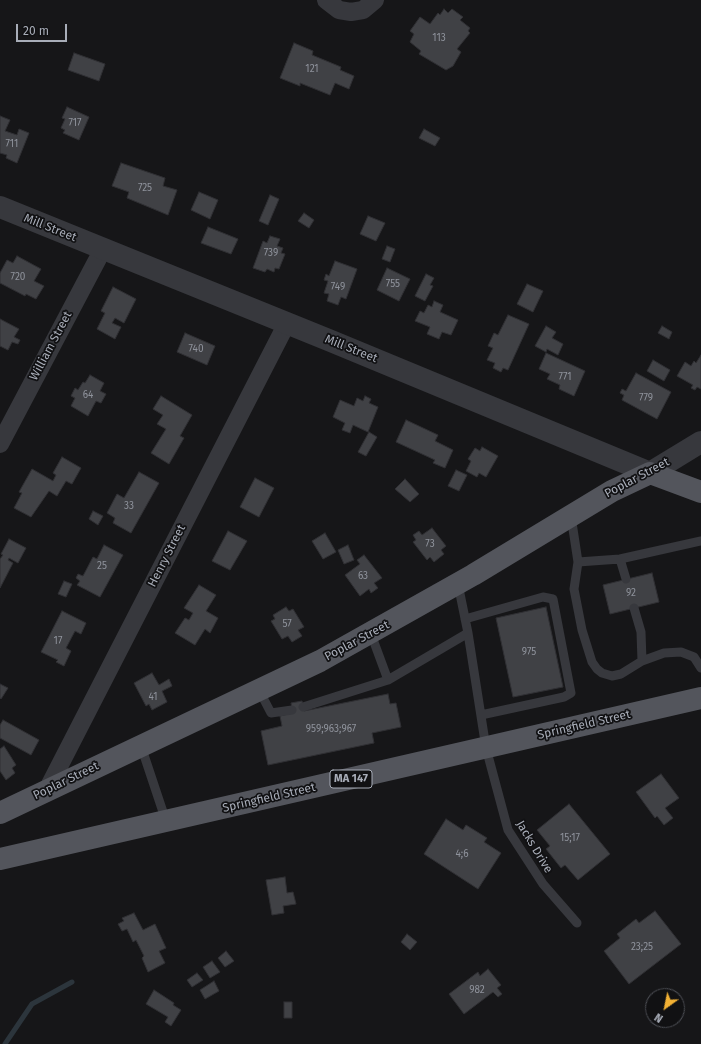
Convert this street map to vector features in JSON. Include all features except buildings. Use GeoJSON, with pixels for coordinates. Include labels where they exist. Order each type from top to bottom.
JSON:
{"type":"FeatureCollection","features":[{"type":"Feature","properties":{"kind":"main road","name":"Mill Street"},"geometry":{"type":"LineString","coordinates":[[650,473],[701,492]]}},
{"type":"Feature","properties":{"kind":"main road","name":"Poplar Street"},"geometry":{"type":"LineString","coordinates":[[0,813],[320,661],[371,634],[458,584],[612,491],[650,473]]}},
{"type":"Feature","properties":{"kind":"main road","name":"Springfield Street"},"geometry":{"type":"LineString","coordinates":[[0,858],[701,698]]}},
{"type":"Feature","properties":{"kind":"street"},"geometry":{"type":"LineString","coordinates":[[326,0],[339,10],[351,12],[363,10],[376,0]]}},
{"type":"Feature","properties":{"kind":"street","name":"Mill Street"},"geometry":{"type":"LineString","coordinates":[[0,207],[287,323],[650,473]]}},
{"type":"Feature","properties":{"kind":"street","name":"William Street"},"geometry":{"type":"LineString","coordinates":[[0,444],[103,249]]}},
{"type":"Feature","properties":{"kind":"street","name":"Henry Street"},"geometry":{"type":"LineString","coordinates":[[47,790],[287,323]]}},
{"type":"Feature","properties":{"kind":"street","name":"Poplar Street"},"geometry":{"type":"LineString","coordinates":[[650,473],[701,442]]}},
{"type":"Feature","properties":{"kind":"lane"},"geometry":{"type":"LineString","coordinates":[[571,516],[578,562],[574,589],[582,630],[592,662],[597,669],[602,673],[612,676],[621,674],[642,661],[664,653],[681,652],[694,657],[701,668]]}},
{"type":"Feature","properties":{"kind":"lane"},"geometry":{"type":"LineString","coordinates":[[578,562],[620,559],[701,541]]}},
{"type":"Feature","properties":{"kind":"lane"},"geometry":{"type":"LineString","coordinates":[[620,559],[626,579]]}},
{"type":"Feature","properties":{"kind":"lane","name":"Jacks Drive"},"geometry":{"type":"LineString","coordinates":[[458,584],[468,633],[486,748],[508,830],[543,884],[577,924]]}},
{"type":"Feature","properties":{"kind":"lane"},"geometry":{"type":"LineString","coordinates":[[465,619],[543,597],[553,599],[572,693],[564,697],[481,715]]}},
{"type":"Feature","properties":{"kind":"lane"},"geometry":{"type":"LineString","coordinates":[[634,608],[641,632],[642,661]]}},
{"type":"Feature","properties":{"kind":"lane"},"geometry":{"type":"LineString","coordinates":[[303,706],[388,680],[468,633]]}},
{"type":"Feature","properties":{"kind":"lane"},"geometry":{"type":"LineString","coordinates":[[371,634],[388,680]]}},
{"type":"Feature","properties":{"kind":"lane"},"geometry":{"type":"LineString","coordinates":[[259,690],[271,713],[292,710]]}},
{"type":"Feature","properties":{"kind":"lane"},"geometry":{"type":"LineString","coordinates":[[141,745],[166,821]]}},
{"type":"Feature","properties":{"kind":"waterway"},"geometry":{"type":"LineString","coordinates":[[5,1044],[32,1004],[72,982]]}}]}
